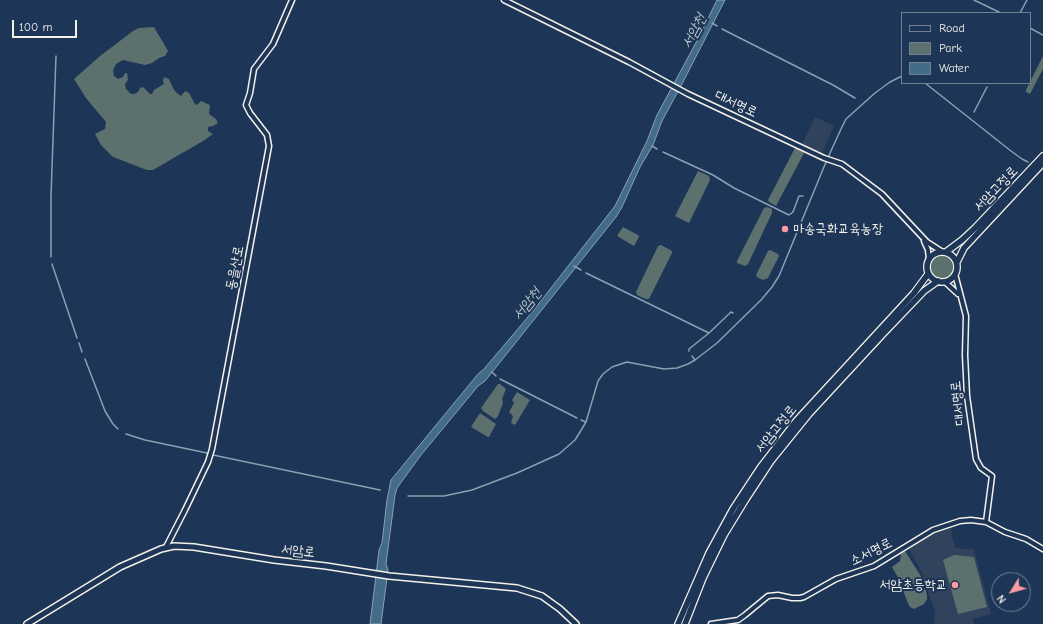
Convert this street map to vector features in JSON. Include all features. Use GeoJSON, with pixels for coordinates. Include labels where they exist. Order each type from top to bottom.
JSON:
{"type":"FeatureCollection","features":[{"type":"Feature","properties":{"kind":"main road","name":"서암고정로"},"geometry":{"type":"LineString","coordinates":[[944,251],[962,240],[975,228],[1043,156]]}},
{"type":"Feature","properties":{"kind":"main road","name":"서암고정로"},"geometry":{"type":"LineString","coordinates":[[957,262],[964,248],[1043,163]]}},
{"type":"Feature","properties":{"kind":"main road"},"geometry":{"type":"LineString","coordinates":[[944,251],[957,262],[955,274],[950,280],[945,282],[931,278],[928,274],[927,264],[932,255],[944,251]]}},
{"type":"Feature","properties":{"kind":"main road","name":"서암고정로"},"geometry":{"type":"LineString","coordinates":[[678,624],[709,553],[736,504],[760,468],[797,420],[914,293],[928,274]]}},
{"type":"Feature","properties":{"kind":"main road","name":"서암고정로"},"geometry":{"type":"LineString","coordinates":[[685,624],[703,578],[724,535],[772,461],[809,414],[924,291],[938,281]]}},
{"type":"Feature","properties":{"kind":"street","name":"동을산로"},"geometry":{"type":"LineString","coordinates":[[166,547],[208,462],[212,449],[269,141],[267,135],[250,113],[246,105],[250,93],[254,69],[274,44],[292,0]]}},
{"type":"Feature","properties":{"kind":"street","name":"대서명로"},"geometry":{"type":"LineString","coordinates":[[504,0],[686,92],[824,158],[842,164],[882,194],[934,248],[944,251]]}},
{"type":"Feature","properties":{"kind":"street"},"geometry":{"type":"LineString","coordinates":[[921,235],[928,250],[929,259]]}},
{"type":"Feature","properties":{"kind":"street","name":"대서명로"},"geometry":{"type":"LineString","coordinates":[[955,274],[966,316],[965,355],[967,396],[976,459],[981,468],[992,476],[986,522]]}},
{"type":"Feature","properties":{"kind":"street"},"geometry":{"type":"LineString","coordinates":[[945,282],[960,296]]}},
{"type":"Feature","properties":{"kind":"street","name":"소서명로"},"geometry":{"type":"LineString","coordinates":[[711,624],[738,620],[768,596],[778,595],[792,598],[804,597],[836,579],[874,566],[941,526],[960,521],[971,520],[986,522],[1043,549]]}},
{"type":"Feature","properties":{"kind":"street","name":"서암로"},"geometry":{"type":"LineString","coordinates":[[27,624],[120,567],[166,547],[194,547],[389,576],[517,588],[542,596],[560,609],[576,624]]}},
{"type":"Feature","properties":{"kind":"shaded area"},"geometry":{"type":"Polygon","coordinates":[[[815,117],[834,126],[822,153],[802,144],[815,117]]]}},
{"type":"Feature","properties":{"kind":"shaded area","name":"서암초등학교"},"geometry":{"type":"Polygon","coordinates":[[[951,526],[952,537],[956,548],[974,550],[991,614],[973,619],[974,624],[934,624],[935,612],[921,571],[908,547],[932,533],[951,526]]]}},
{"type":"Feature","properties":{"kind":"green space"},"geometry":{"type":"Polygon","coordinates":[[[154,27],[168,51],[165,56],[145,65],[123,60],[116,64],[113,70],[114,76],[118,79],[127,73],[128,80],[125,84],[126,89],[131,94],[138,92],[140,88],[143,87],[150,94],[152,94],[154,90],[164,84],[164,77],[169,79],[174,90],[181,96],[185,91],[189,93],[195,104],[197,105],[201,101],[210,105],[209,114],[216,119],[218,123],[208,127],[208,131],[213,134],[203,141],[153,170],[147,170],[113,157],[101,145],[95,134],[105,129],[106,122],[86,98],[74,79],[100,56],[133,31],[139,28],[154,27]]]}},
{"type":"Feature","properties":{"kind":"green space"},"geometry":{"type":"Polygon","coordinates":[[[1043,56],[1043,69],[1030,94],[1026,92],[1026,90],[1029,84],[1031,84],[1031,80],[1043,56]]]}},
{"type":"Feature","properties":{"kind":"green space"},"geometry":{"type":"Polygon","coordinates":[[[795,148],[803,151],[804,153],[776,206],[768,200],[795,148]]]}},
{"type":"Feature","properties":{"kind":"green space"},"geometry":{"type":"Polygon","coordinates":[[[698,171],[709,176],[710,180],[689,223],[675,216],[698,171]]]}},
{"type":"Feature","properties":{"kind":"green space"},"geometry":{"type":"Polygon","coordinates":[[[767,207],[772,209],[772,213],[748,264],[745,266],[737,263],[764,208],[767,207]]]}},
{"type":"Feature","properties":{"kind":"green space"},"geometry":{"type":"Polygon","coordinates":[[[623,227],[638,235],[639,237],[634,246],[617,236],[623,227]]]}},
{"type":"Feature","properties":{"kind":"green space"},"geometry":{"type":"Polygon","coordinates":[[[661,245],[672,251],[672,253],[649,299],[646,299],[637,295],[636,292],[658,246],[661,245]]]}},
{"type":"Feature","properties":{"kind":"green space"},"geometry":{"type":"Polygon","coordinates":[[[770,250],[779,256],[768,278],[763,280],[756,275],[768,251],[770,250]]]}},
{"type":"Feature","properties":{"kind":"green space"},"geometry":{"type":"Polygon","coordinates":[[[942,256],[950,259],[953,267],[950,275],[942,278],[934,275],[931,267],[934,259],[942,256]]]}},
{"type":"Feature","properties":{"kind":"green space"},"geometry":{"type":"Polygon","coordinates":[[[498,384],[506,389],[502,399],[503,403],[498,416],[495,419],[481,408],[498,384]]]}},
{"type":"Feature","properties":{"kind":"green space"},"geometry":{"type":"Polygon","coordinates":[[[517,392],[530,400],[515,425],[511,423],[513,416],[509,412],[514,403],[512,400],[517,392]]]}},
{"type":"Feature","properties":{"kind":"green space"},"geometry":{"type":"Polygon","coordinates":[[[480,413],[496,424],[489,437],[471,427],[480,413]]]}},
{"type":"Feature","properties":{"kind":"green space"},"geometry":{"type":"Polygon","coordinates":[[[905,551],[922,578],[927,595],[927,599],[924,604],[914,609],[910,607],[899,579],[892,567],[900,561],[901,553],[905,551]]]}},
{"type":"Feature","properties":{"kind":"green space"},"geometry":{"type":"Polygon","coordinates":[[[954,555],[974,557],[987,607],[958,614],[943,560],[954,555]]]}},
{"type":"Feature","properties":{"kind":"water"},"geometry":{"type":"Polygon","coordinates":[[[717,0],[725,0],[662,121],[653,145],[640,167],[616,217],[485,381],[478,386],[421,455],[397,488],[386,564],[388,570],[381,624],[370,624],[379,550],[382,543],[391,480],[478,374],[484,369],[533,311],[615,206],[647,141],[657,115],[717,0]]]}},
{"type":"Feature","properties":{"kind":"waterway"},"geometry":{"type":"LineString","coordinates":[[974,0],[999,12]]}},
{"type":"Feature","properties":{"kind":"waterway"},"geometry":{"type":"LineString","coordinates":[[1021,12],[1027,0]]}},
{"type":"Feature","properties":{"kind":"waterway","name":"서암천"},"geometry":{"type":"LineString","coordinates":[[712,23],[717,26]]}},
{"type":"Feature","properties":{"kind":"waterway"},"geometry":{"type":"LineString","coordinates":[[722,29],[833,85],[855,98]]}},
{"type":"Feature","properties":{"kind":"waterway"},"geometry":{"type":"LineString","coordinates":[[1031,29],[1043,35]]}},
{"type":"Feature","properties":{"kind":"waterway"},"geometry":{"type":"LineString","coordinates":[[51,257],[51,196],[56,56]]}},
{"type":"Feature","properties":{"kind":"waterway"},"geometry":{"type":"LineString","coordinates":[[408,496],[444,496],[472,490],[517,473],[559,454],[575,440],[580,432],[586,422],[598,381],[603,374],[612,367],[627,362],[664,369],[677,368],[695,360],[717,343],[761,300],[779,276],[826,162],[846,119],[875,93],[890,82],[901,76]]}},
{"type":"Feature","properties":{"kind":"waterway"},"geometry":{"type":"LineString","coordinates":[[926,84],[1011,151],[1028,162]]}},
{"type":"Feature","properties":{"kind":"waterway"},"geometry":{"type":"LineString","coordinates":[[974,112],[987,87]]}},
{"type":"Feature","properties":{"kind":"waterway"},"geometry":{"type":"LineString","coordinates":[[652,146],[657,149]]}},
{"type":"Feature","properties":{"kind":"waterway"},"geometry":{"type":"LineString","coordinates":[[663,152],[713,175],[734,188],[789,215],[793,212],[799,196],[803,196]]}},
{"type":"Feature","properties":{"kind":"waterway"},"geometry":{"type":"LineString","coordinates":[[52,264],[77,338]]}},
{"type":"Feature","properties":{"kind":"waterway"},"geometry":{"type":"LineString","coordinates":[[574,266],[581,270]]}},
{"type":"Feature","properties":{"kind":"waterway"},"geometry":{"type":"LineString","coordinates":[[586,273],[709,333]]}},
{"type":"Feature","properties":{"kind":"waterway"},"geometry":{"type":"LineString","coordinates":[[689,351],[689,349],[709,333],[731,312],[733,313]]}},
{"type":"Feature","properties":{"kind":"waterway"},"geometry":{"type":"LineString","coordinates":[[79,343],[82,352]]}},
{"type":"Feature","properties":{"kind":"waterway"},"geometry":{"type":"LineString","coordinates":[[692,356],[695,360]]}},
{"type":"Feature","properties":{"kind":"waterway"},"geometry":{"type":"LineString","coordinates":[[85,359],[105,411],[118,429]]}},
{"type":"Feature","properties":{"kind":"waterway"},"geometry":{"type":"LineString","coordinates":[[492,372],[496,376]]}},
{"type":"Feature","properties":{"kind":"waterway"},"geometry":{"type":"LineString","coordinates":[[500,379],[577,418]]}},
{"type":"Feature","properties":{"kind":"waterway"},"geometry":{"type":"LineString","coordinates":[[581,420],[586,422]]}},
{"type":"Feature","properties":{"kind":"waterway"},"geometry":{"type":"LineString","coordinates":[[126,434],[145,440],[207,453]]}},
{"type":"Feature","properties":{"kind":"waterway"},"geometry":{"type":"LineString","coordinates":[[213,455],[380,490]]}},
{"type":"Feature","properties":{"kind":"place","name":"마송국화교육농장"},"geometry":{"type":"Point","coordinates":[785,229]}},
{"type":"Feature","properties":{"kind":"place","name":"서암초등학교"},"geometry":{"type":"Point","coordinates":[955,585]}}]}
